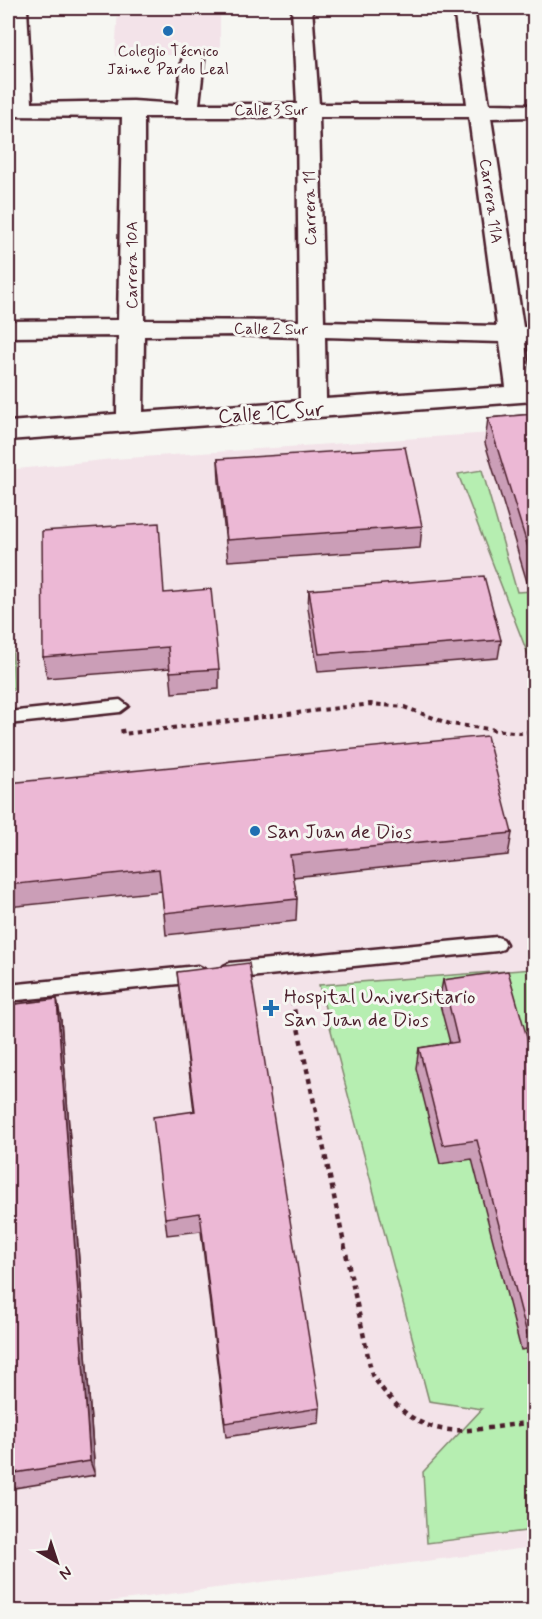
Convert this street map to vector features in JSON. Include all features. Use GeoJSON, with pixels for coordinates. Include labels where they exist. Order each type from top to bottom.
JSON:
{"type":"FeatureCollection","features":[{"type":"Feature","properties":{"kind":"street"},"geometry":{"type":"LineString","coordinates":[[14,110],[17,8]]}},
{"type":"Feature","properties":{"kind":"street","name":"Carrera 11"},"geometry":{"type":"LineString","coordinates":[[302,8],[308,109],[313,409]]}},
{"type":"Feature","properties":{"kind":"street","name":"Carrera 11A"},"geometry":{"type":"LineString","coordinates":[[464,8],[479,111],[523,335],[527,393]]}},
{"type":"Feature","properties":{"kind":"street"},"geometry":{"type":"LineString","coordinates":[[188,108],[193,60]]}},
{"type":"Feature","properties":{"kind":"street","name":"Carrera 10A"},"geometry":{"type":"LineString","coordinates":[[130,422],[133,108]]}},
{"type":"Feature","properties":{"kind":"street","name":"Calle 3 Sur"},"geometry":{"type":"LineString","coordinates":[[14,110],[188,108],[534,111]]}},
{"type":"Feature","properties":{"kind":"street","name":"Calle 2 Sur"},"geometry":{"type":"LineString","coordinates":[[8,328],[312,329],[523,335]]}},
{"type":"Feature","properties":{"kind":"street","name":"Calle 1C Sur"},"geometry":{"type":"LineString","coordinates":[[8,432],[527,393]]}},
{"type":"Feature","properties":{"kind":"lane"},"geometry":{"type":"LineString","coordinates":[[8,718],[120,706]]}},
{"type":"Feature","properties":{"kind":"lane"},"geometry":{"type":"LineString","coordinates":[[8,993],[498,944]]}},
{"type":"Feature","properties":{"kind":"path"},"geometry":{"type":"LineString","coordinates":[[120,706],[123,734],[371,704],[404,707],[450,724],[520,733],[534,731]]}},
{"type":"Feature","properties":{"kind":"path"},"geometry":{"type":"LineString","coordinates":[[285,965],[372,1375],[386,1396],[406,1416],[443,1431],[534,1422]]}},
{"type":"Feature","properties":{"kind":"shaded area","name":"Colegio Técnico Jaime Pardo Leal"},"geometry":{"type":"Polygon","coordinates":[[[118,8],[220,8],[220,54],[115,56],[118,8]]]}},
{"type":"Feature","properties":{"kind":"shaded area","name":"Hospital Universitario San Juan de Dios"},"geometry":{"type":"Polygon","coordinates":[[[534,430],[534,1547],[37,1611],[8,1612],[8,470],[113,459],[534,430]]]}},
{"type":"Feature","properties":{"kind":"green space"},"geometry":{"type":"Polygon","coordinates":[[[482,470],[517,592],[534,591],[534,670],[458,474],[482,470]]]}},
{"type":"Feature","properties":{"kind":"green space"},"geometry":{"type":"Polygon","coordinates":[[[8,512],[14,690],[8,690],[8,512]]]}},
{"type":"Feature","properties":{"kind":"green space"},"geometry":{"type":"Polygon","coordinates":[[[534,969],[534,1530],[427,1543],[423,1472],[482,1409],[429,1401],[319,985],[534,969]]]}},
{"type":"Feature","properties":{"kind":"building"},"geometry":{"type":"Polygon","coordinates":[[[534,414],[534,557],[531,557],[488,418],[534,414]]]}},
{"type":"Feature","properties":{"kind":"building"},"geometry":{"type":"Polygon","coordinates":[[[405,447],[422,526],[227,540],[218,459],[405,447]]]}},
{"type":"Feature","properties":{"kind":"building"},"geometry":{"type":"Polygon","coordinates":[[[159,523],[164,593],[211,589],[219,669],[170,672],[168,647],[43,657],[42,531],[159,523]]]}},
{"type":"Feature","properties":{"kind":"building"},"geometry":{"type":"Polygon","coordinates":[[[484,576],[501,640],[319,654],[309,590],[484,576]]]}},
{"type":"Feature","properties":{"kind":"building","name":"San Juan de Dios"},"geometry":{"type":"Polygon","coordinates":[[[487,736],[512,833],[290,855],[297,899],[164,913],[159,869],[8,885],[8,783],[487,736]]]}},
{"type":"Feature","properties":{"kind":"building"},"geometry":{"type":"Polygon","coordinates":[[[249,963],[320,1408],[225,1423],[200,1213],[165,1218],[153,1117],[195,1111],[177,972],[249,963]]]}},
{"type":"Feature","properties":{"kind":"building"},"geometry":{"type":"Polygon","coordinates":[[[508,971],[534,1062],[534,1333],[527,1334],[477,1140],[443,1145],[419,1048],[458,1042],[443,980],[508,971]]]}},
{"type":"Feature","properties":{"kind":"building"},"geometry":{"type":"Polygon","coordinates":[[[57,999],[90,1461],[8,1474],[8,1005],[57,999]]]}},
{"type":"Feature","properties":{"kind":"place","name":"Colegio Técnico Jaime Pardo Leal"},"geometry":{"type":"Point","coordinates":[168,31]}},
{"type":"Feature","properties":{"kind":"place","name":"San Juan de Dios"},"geometry":{"type":"Point","coordinates":[255,831]}},
{"type":"Feature","properties":{"kind":"place","name":"Hospital Universitario San Juan de Dios"},"geometry":{"type":"Point","coordinates":[271,1008]}}]}
